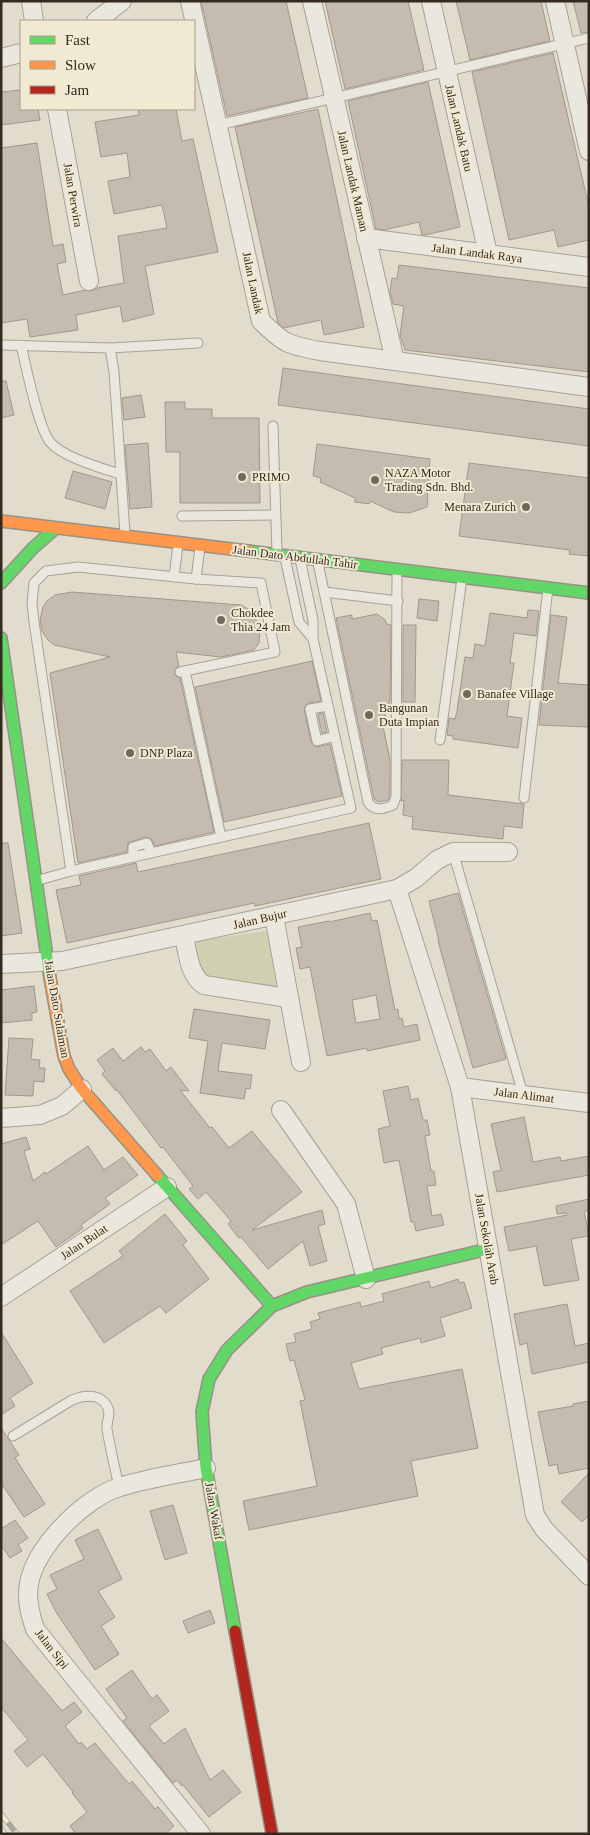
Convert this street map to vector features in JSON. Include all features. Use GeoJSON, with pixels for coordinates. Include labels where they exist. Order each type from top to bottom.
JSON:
{"type":"FeatureCollection","features":[{"type":"Feature","properties":{"kind":"street"},"geometry":{"type":"LineString","coordinates":[[31,1],[34,20]]}},
{"type":"Feature","properties":{"kind":"street"},"geometry":{"type":"LineString","coordinates":[[97,20],[122,1]]}},
{"type":"Feature","properties":{"kind":"street","name":"Jalan Landak"},"geometry":{"type":"LineString","coordinates":[[190,1],[194,20]]}},
{"type":"Feature","properties":{"kind":"street","name":"Jalan Landak Maman"},"geometry":{"type":"LineString","coordinates":[[312,1],[395,361]]}},
{"type":"Feature","properties":{"kind":"street","name":"Jalan Landak Batu"},"geometry":{"type":"LineString","coordinates":[[431,1],[488,254]]}},
{"type":"Feature","properties":{"kind":"street"},"geometry":{"type":"LineString","coordinates":[[555,1],[589,151]]}},
{"type":"Feature","properties":{"kind":"street","name":"Jalan Landak"},"geometry":{"type":"LineString","coordinates":[[195,23],[261,321],[279,339],[292,346],[589,387]]}},
{"type":"Feature","properties":{"kind":"street"},"geometry":{"type":"LineString","coordinates":[[1,58],[20,53]]}},
{"type":"Feature","properties":{"kind":"street","name":"Jalan Perwira"},"geometry":{"type":"LineString","coordinates":[[57,110],[89,281]]}},
{"type":"Feature","properties":{"kind":"street","name":"Jalan Landak Raya"},"geometry":{"type":"LineString","coordinates":[[366,238],[589,267]]}},
{"type":"Feature","properties":{"kind":"street","name":"Jalan Dato Abdullah Tahir"},"geometry":{"type":"LineString","coordinates":[[1,521],[589,593]]}},
{"type":"Feature","properties":{"kind":"street"},"geometry":{"type":"LineString","coordinates":[[1,582],[33,548],[56,528]]}},
{"type":"Feature","properties":{"kind":"street","name":"Jalan Dato Sulaiman"},"geometry":{"type":"LineString","coordinates":[[1,638],[48,962],[64,1056],[69,1069],[82,1089],[272,1306]]}},
{"type":"Feature","properties":{"kind":"street"},"geometry":{"type":"LineString","coordinates":[[453,852],[508,852]]}},
{"type":"Feature","properties":{"kind":"street","name":"Jalan Bujur"},"geometry":{"type":"LineString","coordinates":[[1,964],[62,961],[398,890],[437,860],[453,852]]}},
{"type":"Feature","properties":{"kind":"street","name":"Jalan Sekolah Arab"},"geometry":{"type":"LineString","coordinates":[[398,890],[460,1087],[535,1515],[544,1529],[589,1576]]}},
{"type":"Feature","properties":{"kind":"street"},"geometry":{"type":"LineString","coordinates":[[274,916],[301,1062]]}},
{"type":"Feature","properties":{"kind":"street"},"geometry":{"type":"LineString","coordinates":[[184,936],[191,968],[196,980],[204,985],[288,998]]}},
{"type":"Feature","properties":{"kind":"street","name":"Jalan Alimat"},"geometry":{"type":"LineString","coordinates":[[460,1087],[589,1103]]}},
{"type":"Feature","properties":{"kind":"street"},"geometry":{"type":"LineString","coordinates":[[1,1118],[40,1114],[62,1106],[82,1089]]}},
{"type":"Feature","properties":{"kind":"street"},"geometry":{"type":"LineString","coordinates":[[281,1110],[346,1204],[366,1278]]}},
{"type":"Feature","properties":{"kind":"street","name":"Jalan Bulat"},"geometry":{"type":"LineString","coordinates":[[1,1297],[166,1187]]}},
{"type":"Feature","properties":{"kind":"street","name":"Jalan Wakaf"},"geometry":{"type":"LineString","coordinates":[[272,1834],[206,1468],[202,1412],[210,1379],[226,1350],[272,1306],[307,1292],[488,1249]]}},
{"type":"Feature","properties":{"kind":"street","name":"Jalan Sipi"},"geometry":{"type":"LineString","coordinates":[[201,1834],[35,1629],[29,1609],[29,1583],[40,1554],[66,1523],[88,1503],[119,1487],[206,1468]]}},
{"type":"Feature","properties":{"kind":"lane"},"geometry":{"type":"LineString","coordinates":[[218,125],[589,38]]}},
{"type":"Feature","properties":{"kind":"lane"},"geometry":{"type":"LineString","coordinates":[[1,345],[110,348],[198,343]]}},
{"type":"Feature","properties":{"kind":"lane"},"geometry":{"type":"LineString","coordinates":[[21,345],[38,412],[49,441],[55,447],[83,461],[120,474]]}},
{"type":"Feature","properties":{"kind":"lane"},"geometry":{"type":"LineString","coordinates":[[110,348],[114,372],[125,536]]}},
{"type":"Feature","properties":{"kind":"lane"},"geometry":{"type":"LineString","coordinates":[[273,426],[275,515],[281,555],[299,622],[313,638]]}},
{"type":"Feature","properties":{"kind":"lane"},"geometry":{"type":"LineString","coordinates":[[182,516],[275,515]]}},
{"type":"Feature","properties":{"kind":"lane"},"geometry":{"type":"LineString","coordinates":[[174,577],[179,543]]}},
{"type":"Feature","properties":{"kind":"lane"},"geometry":{"type":"LineString","coordinates":[[196,579],[201,546]]}},
{"type":"Feature","properties":{"kind":"lane"},"geometry":{"type":"LineString","coordinates":[[36,881],[71,871],[351,808],[313,638],[313,620],[300,557]]}},
{"type":"Feature","properties":{"kind":"lane"},"geometry":{"type":"LineString","coordinates":[[318,560],[368,802],[371,807],[376,809],[393,805],[396,797],[398,570]]}},
{"type":"Feature","properties":{"kind":"lane"},"geometry":{"type":"LineString","coordinates":[[71,871],[32,603],[34,582],[46,571],[78,567],[196,579],[261,583],[275,652],[183,671],[221,837]]}},
{"type":"Feature","properties":{"kind":"lane"},"geometry":{"type":"LineString","coordinates":[[440,740],[462,578]]}},
{"type":"Feature","properties":{"kind":"lane"},"geometry":{"type":"LineString","coordinates":[[524,798],[548,588]]}},
{"type":"Feature","properties":{"kind":"lane"},"geometry":{"type":"LineString","coordinates":[[324,592],[398,601]]}},
{"type":"Feature","properties":{"kind":"lane"},"geometry":{"type":"LineString","coordinates":[[328,706],[310,710],[317,741],[335,736]]}},
{"type":"Feature","properties":{"kind":"lane"},"geometry":{"type":"LineString","coordinates":[[453,852],[523,1094]]}},
{"type":"Feature","properties":{"kind":"lane"},"geometry":{"type":"LineString","coordinates":[[13,1436],[72,1400],[82,1396],[93,1396],[103,1401],[110,1413],[106,1426],[119,1487]]}},
{"type":"Feature","properties":{"kind":"green space"},"geometry":{"type":"Polygon","coordinates":[[[271,930],[277,988],[206,979],[199,972],[192,942],[271,930]]]}},
{"type":"Feature","properties":{"kind":"building"},"geometry":{"type":"Polygon","coordinates":[[[201,1],[286,1],[308,98],[227,116],[201,1]]]}},
{"type":"Feature","properties":{"kind":"building"},"geometry":{"type":"Polygon","coordinates":[[[325,1],[408,1],[424,70],[345,89],[325,1]]]}},
{"type":"Feature","properties":{"kind":"building"},"geometry":{"type":"Polygon","coordinates":[[[456,1],[541,1],[550,41],[470,60],[456,1]]]}},
{"type":"Feature","properties":{"kind":"building"},"geometry":{"type":"Polygon","coordinates":[[[573,1],[589,1],[589,32],[581,33],[573,1]]]}},
{"type":"Feature","properties":{"kind":"building"},"geometry":{"type":"Polygon","coordinates":[[[553,53],[589,207],[589,240],[558,247],[554,230],[509,240],[472,72],[553,53]]]}},
{"type":"Feature","properties":{"kind":"building"},"geometry":{"type":"Polygon","coordinates":[[[428,82],[460,227],[425,235],[422,235],[419,222],[384,230],[376,229],[348,101],[428,82]]]}},
{"type":"Feature","properties":{"kind":"building"},"geometry":{"type":"Polygon","coordinates":[[[20,90],[20,110],[38,110],[40,120],[1,125],[1,92],[20,90]]]}},
{"type":"Feature","properties":{"kind":"building"},"geometry":{"type":"Polygon","coordinates":[[[318,109],[364,327],[324,335],[321,320],[284,328],[278,323],[235,127],[318,109]]]}},
{"type":"Feature","properties":{"kind":"building"},"geometry":{"type":"Polygon","coordinates":[[[138,110],[176,110],[182,141],[193,139],[218,252],[145,266],[154,314],[123,322],[120,306],[76,315],[78,330],[30,337],[27,319],[1,323],[1,148],[37,143],[53,246],[63,244],[66,262],[57,264],[63,295],[85,290],[91,291],[97,288],[124,283],[118,236],[167,228],[162,205],[114,214],[108,181],[130,177],[127,153],[101,157],[95,122],[139,115],[138,110]]]}},
{"type":"Feature","properties":{"kind":"building"},"geometry":{"type":"Polygon","coordinates":[[[399,265],[589,288],[589,372],[405,350],[400,335],[404,306],[393,304],[390,292],[392,278],[397,279],[399,265]]]}},
{"type":"Feature","properties":{"kind":"building"},"geometry":{"type":"Polygon","coordinates":[[[283,368],[589,409],[589,446],[278,405],[283,368]]]}},
{"type":"Feature","properties":{"kind":"building"},"geometry":{"type":"Polygon","coordinates":[[[1,381],[6,381],[14,415],[1,418],[1,381]]]}},
{"type":"Feature","properties":{"kind":"building"},"geometry":{"type":"Polygon","coordinates":[[[141,395],[145,417],[124,420],[122,398],[141,395]]]}},
{"type":"Feature","properties":{"kind":"building","name":"PRIMO"},"geometry":{"type":"Polygon","coordinates":[[[165,402],[185,402],[185,409],[212,409],[212,418],[259,418],[260,503],[180,503],[180,452],[166,452],[165,402]]]}},
{"type":"Feature","properties":{"kind":"building"},"geometry":{"type":"Polygon","coordinates":[[[148,443],[152,507],[130,509],[125,445],[148,443]]]}},
{"type":"Feature","properties":{"kind":"building","name":"NAZA Motor Trading Sdn. Bhd."},"geometry":{"type":"Polygon","coordinates":[[[317,444],[430,459],[427,507],[409,513],[394,512],[370,501],[369,504],[355,502],[355,498],[320,482],[321,478],[313,476],[317,444]]]}},
{"type":"Feature","properties":{"kind":"building","name":"Menara Zurich"},"geometry":{"type":"Polygon","coordinates":[[[469,463],[589,478],[589,556],[569,554],[570,550],[459,536],[469,463]]]}},
{"type":"Feature","properties":{"kind":"building"},"geometry":{"type":"Polygon","coordinates":[[[73,471],[112,482],[105,509],[65,498],[73,471]]]}},
{"type":"Feature","properties":{"kind":"building","name":"DNP Plaza"},"geometry":{"type":"Polygon","coordinates":[[[72,592],[241,605],[252,611],[260,629],[259,643],[254,650],[221,657],[176,652],[179,666],[174,673],[180,678],[214,832],[155,846],[151,839],[145,837],[128,843],[127,852],[78,863],[50,673],[110,657],[54,645],[42,631],[40,620],[43,607],[47,601],[55,595],[72,592]]]}},
{"type":"Feature","properties":{"kind":"building"},"geometry":{"type":"Polygon","coordinates":[[[419,599],[439,601],[437,621],[417,618],[419,599]]]}},
{"type":"Feature","properties":{"kind":"building"},"geometry":{"type":"Polygon","coordinates":[[[528,610],[539,611],[536,636],[514,633],[510,663],[514,663],[507,716],[522,718],[518,748],[453,739],[453,736],[447,735],[449,718],[455,719],[465,657],[473,658],[475,644],[485,646],[490,613],[527,618],[528,610]]]}},
{"type":"Feature","properties":{"kind":"building","name":"Bangunan Duta Impian"},"geometry":{"type":"Polygon","coordinates":[[[377,614],[387,624],[391,625],[390,709],[384,710],[386,720],[382,721],[390,760],[390,796],[388,800],[379,802],[374,799],[336,618],[352,615],[352,619],[377,614]]]}},
{"type":"Feature","properties":{"kind":"building"},"geometry":{"type":"Polygon","coordinates":[[[551,615],[567,617],[558,683],[589,685],[589,727],[539,725],[551,615]]]}},
{"type":"Feature","properties":{"kind":"building"},"geometry":{"type":"Polygon","coordinates":[[[403,625],[416,625],[415,702],[403,702],[403,625]]]}},
{"type":"Feature","properties":{"kind":"building"},"geometry":{"type":"Polygon","coordinates":[[[312,661],[321,701],[308,703],[304,708],[311,742],[316,747],[330,744],[342,796],[224,822],[195,687],[312,661]]]}},
{"type":"Feature","properties":{"kind":"building"},"geometry":{"type":"Polygon","coordinates":[[[323,713],[327,732],[322,733],[318,714],[323,713]]]}},
{"type":"Feature","properties":{"kind":"building"},"geometry":{"type":"Polygon","coordinates":[[[402,760],[449,760],[448,795],[524,804],[522,828],[504,826],[503,839],[412,829],[413,817],[403,815],[404,800],[401,801],[402,760]]]}},
{"type":"Feature","properties":{"kind":"building"},"geometry":{"type":"Polygon","coordinates":[[[369,823],[381,879],[255,906],[254,903],[67,943],[56,890],[81,885],[79,876],[136,863],[138,872],[369,823]]]}},
{"type":"Feature","properties":{"kind":"building"},"geometry":{"type":"Polygon","coordinates":[[[1,843],[8,843],[22,933],[1,936],[1,843]]]}},
{"type":"Feature","properties":{"kind":"building"},"geometry":{"type":"Polygon","coordinates":[[[458,893],[506,1059],[473,1068],[429,901],[458,893]]]}},
{"type":"Feature","properties":{"kind":"building"},"geometry":{"type":"Polygon","coordinates":[[[370,913],[372,921],[377,920],[395,1010],[398,1009],[399,1019],[402,1018],[404,1027],[417,1024],[420,1040],[367,1051],[367,1048],[327,1056],[310,967],[300,969],[296,948],[302,947],[298,927],[370,913]],[[376,995],[352,1000],[356,1023],[380,1019],[376,995]]]}},
{"type":"Feature","properties":{"kind":"building"},"geometry":{"type":"Polygon","coordinates":[[[34,986],[37,1012],[32,1013],[32,1020],[1,1023],[1,990],[34,986]]]}},
{"type":"Feature","properties":{"kind":"building"},"geometry":{"type":"Polygon","coordinates":[[[194,1009],[270,1020],[265,1049],[222,1043],[218,1071],[252,1075],[250,1089],[246,1088],[244,1099],[200,1093],[208,1041],[189,1038],[194,1009]]]}},
{"type":"Feature","properties":{"kind":"building"},"geometry":{"type":"Polygon","coordinates":[[[9,1038],[33,1039],[31,1059],[40,1060],[39,1068],[45,1068],[44,1082],[34,1081],[33,1096],[5,1095],[9,1038]]]}},
{"type":"Feature","properties":{"kind":"building"},"geometry":{"type":"Polygon","coordinates":[[[141,1047],[145,1052],[150,1049],[166,1071],[171,1067],[189,1091],[180,1090],[210,1128],[212,1127],[229,1148],[252,1131],[302,1192],[252,1230],[322,1210],[325,1224],[318,1226],[327,1261],[310,1266],[303,1241],[268,1269],[241,1237],[239,1238],[228,1224],[231,1221],[206,1192],[198,1199],[189,1189],[193,1186],[163,1147],[161,1148],[117,1090],[102,1074],[105,1071],[97,1060],[113,1048],[123,1061],[141,1047]]]}},
{"type":"Feature","properties":{"kind":"building"},"geometry":{"type":"Polygon","coordinates":[[[408,1086],[411,1100],[418,1098],[423,1120],[427,1120],[430,1135],[425,1136],[431,1171],[434,1171],[436,1185],[427,1186],[432,1216],[441,1214],[444,1225],[416,1231],[414,1222],[411,1222],[399,1160],[384,1163],[378,1129],[390,1126],[383,1091],[408,1086]]]}},
{"type":"Feature","properties":{"kind":"building"},"geometry":{"type":"Polygon","coordinates":[[[524,1117],[533,1162],[560,1157],[561,1161],[589,1156],[589,1175],[497,1192],[493,1172],[501,1170],[491,1124],[524,1117]]]}},
{"type":"Feature","properties":{"kind":"building"},"geometry":{"type":"Polygon","coordinates":[[[26,1137],[30,1149],[24,1151],[33,1181],[88,1146],[104,1170],[123,1157],[138,1175],[105,1198],[110,1204],[81,1225],[83,1228],[56,1247],[38,1221],[1,1245],[1,1144],[26,1137]]]}},
{"type":"Feature","properties":{"kind":"building"},"geometry":{"type":"Polygon","coordinates":[[[589,1199],[589,1211],[584,1211],[589,1236],[571,1239],[579,1280],[544,1286],[536,1246],[509,1251],[504,1227],[567,1215],[566,1213],[557,1214],[556,1206],[589,1199]]]}},
{"type":"Feature","properties":{"kind":"building"},"geometry":{"type":"Polygon","coordinates":[[[165,1214],[187,1241],[183,1245],[209,1279],[166,1313],[160,1306],[104,1343],[70,1291],[123,1256],[119,1251],[165,1214]]]}},
{"type":"Feature","properties":{"kind":"building"},"geometry":{"type":"Polygon","coordinates":[[[458,1279],[459,1283],[464,1282],[472,1308],[440,1318],[445,1336],[421,1343],[420,1338],[381,1348],[383,1354],[351,1363],[359,1389],[462,1369],[478,1448],[411,1461],[418,1496],[249,1530],[243,1501],[317,1486],[300,1401],[305,1400],[294,1360],[290,1361],[286,1344],[296,1342],[294,1334],[312,1329],[310,1322],[320,1319],[318,1313],[360,1302],[361,1307],[384,1301],[382,1294],[429,1281],[431,1288],[458,1279]]]}},
{"type":"Feature","properties":{"kind":"building"},"geometry":{"type":"Polygon","coordinates":[[[567,1304],[575,1346],[589,1343],[589,1362],[532,1374],[527,1343],[520,1345],[514,1314],[567,1304]]]}},
{"type":"Feature","properties":{"kind":"building"},"geometry":{"type":"Polygon","coordinates":[[[1,1332],[33,1383],[10,1398],[15,1406],[1,1415],[1,1332]]]}},
{"type":"Feature","properties":{"kind":"building"},"geometry":{"type":"Polygon","coordinates":[[[589,1401],[589,1468],[559,1474],[557,1464],[549,1466],[538,1412],[573,1406],[573,1404],[589,1401]]]}},
{"type":"Feature","properties":{"kind":"building"},"geometry":{"type":"Polygon","coordinates":[[[1,1428],[19,1455],[15,1458],[45,1504],[24,1517],[1,1483],[1,1428]]]}},
{"type":"Feature","properties":{"kind":"building"},"geometry":{"type":"Polygon","coordinates":[[[589,1473],[589,1515],[582,1522],[561,1502],[589,1473]]]}},
{"type":"Feature","properties":{"kind":"building"},"geometry":{"type":"Polygon","coordinates":[[[173,1505],[187,1553],[165,1560],[150,1511],[173,1505]]]}},
{"type":"Feature","properties":{"kind":"building"},"geometry":{"type":"Polygon","coordinates":[[[15,1520],[28,1538],[18,1545],[22,1551],[10,1558],[1,1545],[1,1529],[15,1520]]]}},
{"type":"Feature","properties":{"kind":"building"},"geometry":{"type":"Polygon","coordinates":[[[98,1529],[122,1579],[98,1591],[115,1617],[101,1626],[119,1654],[95,1670],[56,1612],[47,1594],[57,1589],[50,1575],[84,1559],[75,1540],[98,1529]]]}},
{"type":"Feature","properties":{"kind":"building"},"geometry":{"type":"Polygon","coordinates":[[[210,1610],[215,1623],[188,1633],[183,1621],[210,1610]]]}},
{"type":"Feature","properties":{"kind":"building"},"geometry":{"type":"Polygon","coordinates":[[[1,1638],[62,1711],[74,1702],[82,1712],[65,1726],[79,1744],[81,1742],[87,1749],[95,1743],[129,1784],[132,1781],[155,1809],[158,1807],[174,1826],[165,1834],[76,1834],[70,1826],[87,1812],[73,1792],[43,1754],[27,1767],[14,1751],[28,1740],[1,1707],[1,1638]]]}},
{"type":"Feature","properties":{"kind":"building"},"geometry":{"type":"Polygon","coordinates":[[[132,1670],[152,1699],[157,1695],[169,1711],[149,1726],[164,1744],[185,1728],[210,1780],[223,1770],[241,1792],[209,1817],[183,1785],[177,1780],[173,1783],[123,1721],[127,1718],[106,1689],[132,1670]]]}},
{"type":"Feature","properties":{"kind":"railway"},"geometry":{"type":"LineString","coordinates":[[1,1814],[17,1834]]}},
{"type":"Feature","properties":{"kind":"railway"},"geometry":{"type":"LineString","coordinates":[[1,1829],[5,1834]]}},
{"type":"Feature","properties":{"kind":"traffic: fast"},"geometry":{"type":"LineString","coordinates":[[1,583],[33,548],[56,528]]}},
{"type":"Feature","properties":{"kind":"traffic: fast"},"geometry":{"type":"LineString","coordinates":[[248,551],[589,593]]}},
{"type":"Feature","properties":{"kind":"traffic: fast"},"geometry":{"type":"LineString","coordinates":[[1,638],[50,978]]}},
{"type":"Feature","properties":{"kind":"traffic: fast"},"geometry":{"type":"LineString","coordinates":[[157,1175],[272,1306]]}},
{"type":"Feature","properties":{"kind":"traffic: fast"},"geometry":{"type":"LineString","coordinates":[[235,1631],[206,1468],[202,1412],[209,1379],[227,1350],[272,1306],[307,1292],[488,1249]]}},
{"type":"Feature","properties":{"kind":"traffic: slow"},"geometry":{"type":"LineString","coordinates":[[1,521],[248,551]]}},
{"type":"Feature","properties":{"kind":"traffic: slow"},"geometry":{"type":"LineString","coordinates":[[50,978],[64,1056],[69,1069],[82,1089],[157,1175]]}},
{"type":"Feature","properties":{"kind":"traffic: jam"},"geometry":{"type":"LineString","coordinates":[[235,1631],[272,1834]]}},
{"type":"Feature","properties":{"kind":"place","name":"PRIMO"},"geometry":{"type":"Point","coordinates":[242,477]}},
{"type":"Feature","properties":{"kind":"place","name":"NAZA Motor Trading Sdn. Bhd."},"geometry":{"type":"Point","coordinates":[375,480]}},
{"type":"Feature","properties":{"kind":"place","name":"Menara Zurich"},"geometry":{"type":"Point","coordinates":[526,507]}},
{"type":"Feature","properties":{"kind":"place","name":"Chokdee Thia 24 Jam"},"geometry":{"type":"Point","coordinates":[221,620]}},
{"type":"Feature","properties":{"kind":"place","name":"Banafee Village"},"geometry":{"type":"Point","coordinates":[467,694]}},
{"type":"Feature","properties":{"kind":"place","name":"Bangunan Duta Impian"},"geometry":{"type":"Point","coordinates":[369,715]}},
{"type":"Feature","properties":{"kind":"place","name":"DNP Plaza"},"geometry":{"type":"Point","coordinates":[130,753]}}]}
